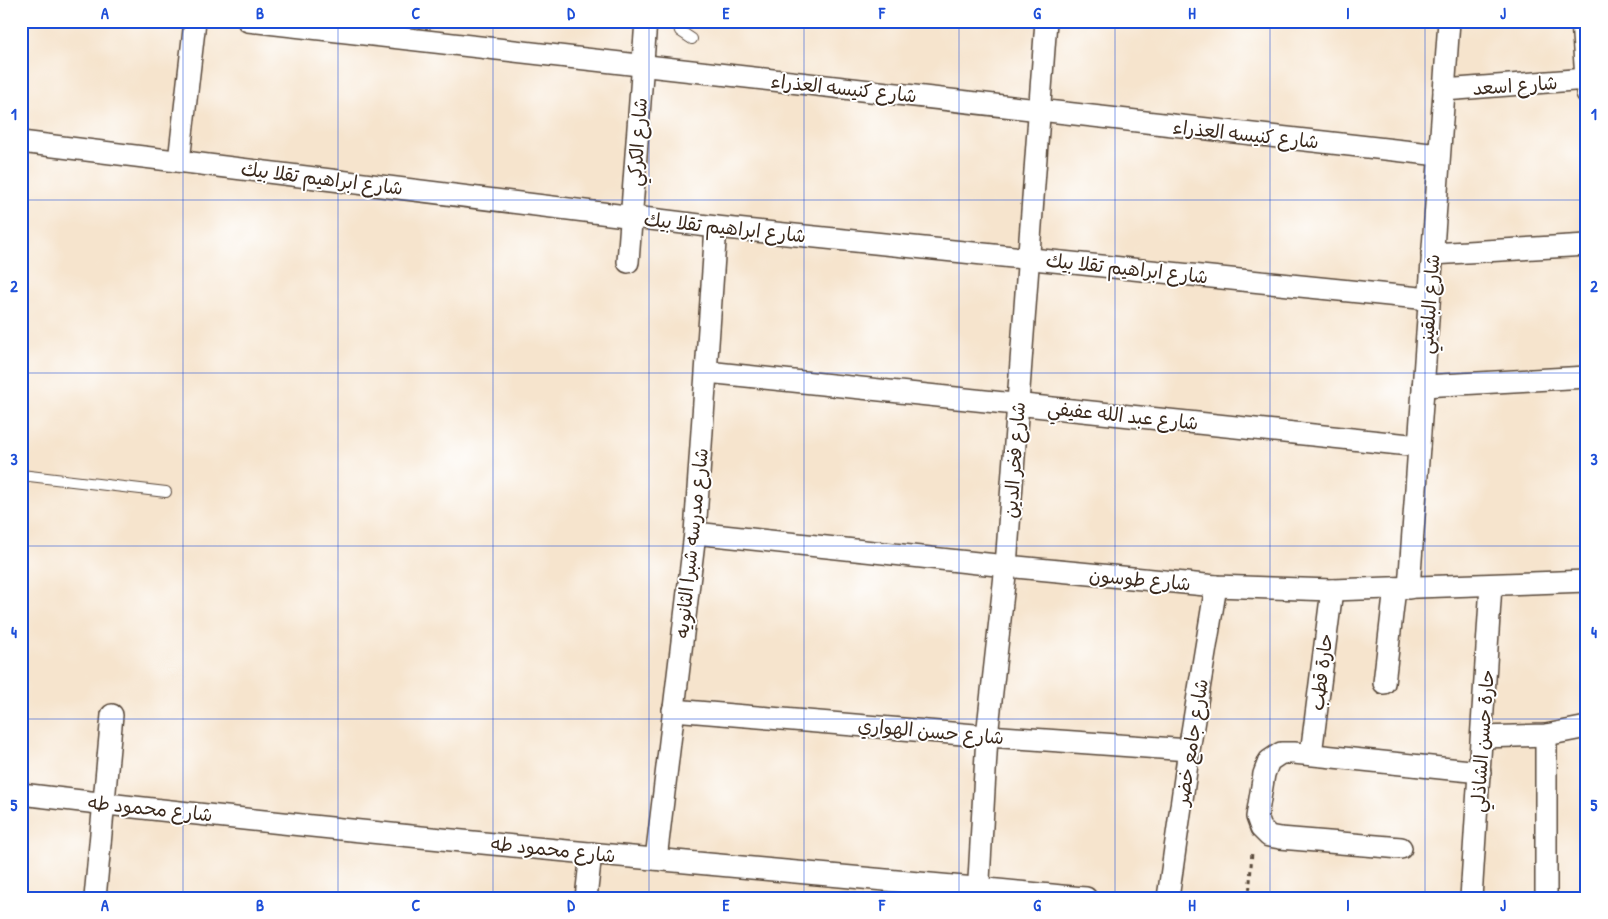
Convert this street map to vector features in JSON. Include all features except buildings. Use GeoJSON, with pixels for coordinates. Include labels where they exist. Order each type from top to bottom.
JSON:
{"type":"FeatureCollection","features":[{"type":"Feature","properties":{"kind":"street"},"geometry":{"type":"LineString","coordinates":[[179,161],[196,21]]}},
{"type":"Feature","properties":{"kind":"street","name":"شارع كنيسه العذراء"},"geometry":{"type":"LineString","coordinates":[[248,21],[1439,156]]}},
{"type":"Feature","properties":{"kind":"street","name":"شارع الكركي"},"geometry":{"type":"LineString","coordinates":[[628,262],[646,21]]}},
{"type":"Feature","properties":{"kind":"street","name":"شارع فخر الدين"},"geometry":{"type":"LineString","coordinates":[[979,893],[987,736],[1006,566],[1046,21]]}},
{"type":"Feature","properties":{"kind":"street","name":"شارع البلقيني"},"geometry":{"type":"LineString","coordinates":[[1384,683],[1402,588],[1419,446],[1449,21]]}},
{"type":"Feature","properties":{"kind":"street"},"geometry":{"type":"LineString","coordinates":[[1582,21],[1586,84]]}},
{"type":"Feature","properties":{"kind":"street","name":"شارع اسعد"},"geometry":{"type":"LineString","coordinates":[[1444,90],[1586,84]]}},
{"type":"Feature","properties":{"kind":"street","name":"شارع ابراهيم تقلا بيك"},"geometry":{"type":"LineString","coordinates":[[21,142],[716,227],[1429,299]]}},
{"type":"Feature","properties":{"kind":"street","name":"شارع مدرسه شبرا الثانويه"},"geometry":{"type":"LineString","coordinates":[[656,859],[695,533],[716,227]]}},
{"type":"Feature","properties":{"kind":"street"},"geometry":{"type":"LineString","coordinates":[[1432,254],[1587,245]]}},
{"type":"Feature","properties":{"kind":"street","name":"شارع عبد الله عفيفي"},"geometry":{"type":"LineString","coordinates":[[707,372],[1419,446]]}},
{"type":"Feature","properties":{"kind":"street"},"geometry":{"type":"LineString","coordinates":[[1423,386],[1587,377]]}},
{"type":"Feature","properties":{"kind":"street","name":"شارع طوسون"},"geometry":{"type":"LineString","coordinates":[[695,533],[1216,586],[1332,590],[1587,581]]}},
{"type":"Feature","properties":{"kind":"street","name":"حارة حسن الشاذلي"},"geometry":{"type":"LineString","coordinates":[[1472,898],[1491,585]]}},
{"type":"Feature","properties":{"kind":"street","name":"شارع جامع خضر"},"geometry":{"type":"LineString","coordinates":[[1168,898],[1189,750],[1216,586]]}},
{"type":"Feature","properties":{"kind":"street","name":"حارة قطب"},"geometry":{"type":"LineString","coordinates":[[1311,754],[1332,590]]}},
{"type":"Feature","properties":{"kind":"street","name":"شارع حسن الهواري"},"geometry":{"type":"LineString","coordinates":[[673,710],[987,736],[1189,750]]}},
{"type":"Feature","properties":{"kind":"street"},"geometry":{"type":"LineString","coordinates":[[95,898],[112,715]]}},
{"type":"Feature","properties":{"kind":"street"},"geometry":{"type":"LineString","coordinates":[[1482,736],[1546,735],[1587,727]]}},
{"type":"Feature","properties":{"kind":"street"},"geometry":{"type":"LineString","coordinates":[[1546,735],[1546,898]]}},
{"type":"Feature","properties":{"kind":"street"},"geometry":{"type":"LineString","coordinates":[[1401,848],[1269,836],[1261,828],[1257,818],[1264,774],[1269,761],[1280,753],[1311,754],[1480,772]]}},
{"type":"Feature","properties":{"kind":"street","name":"شارع محمود طه"},"geometry":{"type":"LineString","coordinates":[[21,794],[979,893],[1086,898]]}},
{"type":"Feature","properties":{"kind":"street"},"geometry":{"type":"LineString","coordinates":[[586,898],[591,853]]}},
{"type":"Feature","properties":{"kind":"lane"},"geometry":{"type":"LineString","coordinates":[[677,21],[680,31],[692,39]]}},
{"type":"Feature","properties":{"kind":"lane"},"geometry":{"type":"LineString","coordinates":[[21,475],[166,492]]}},
{"type":"Feature","properties":{"kind":"path"},"geometry":{"type":"LineString","coordinates":[[1249,898],[1252,846],[1261,828]]}}]}
